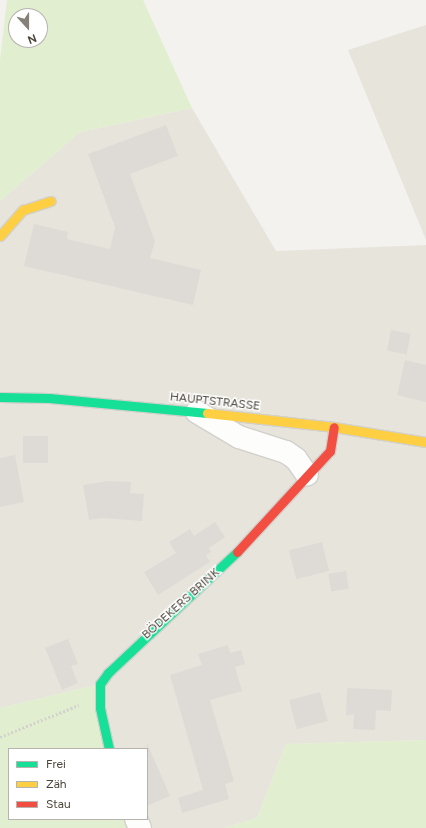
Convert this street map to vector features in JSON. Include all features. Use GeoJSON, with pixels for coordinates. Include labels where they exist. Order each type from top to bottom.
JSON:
{"type":"FeatureCollection","features":[{"type":"Feature","properties":{"kind":"street"},"geometry":{"type":"LineString","coordinates":[[0,236],[23,210],[51,201]]}},
{"type":"Feature","properties":{"kind":"street","name":"HAUPTSTRASSE"},"geometry":{"type":"LineString","coordinates":[[0,397],[49,398],[197,412],[334,427],[426,442]]}},
{"type":"Feature","properties":{"kind":"street"},"geometry":{"type":"LineString","coordinates":[[197,412],[240,437],[286,452],[296,459],[307,475]]}},
{"type":"Feature","properties":{"kind":"street","name":"BÖDEKERS BRINK"},"geometry":{"type":"LineString","coordinates":[[109,748],[100,708],[100,684],[108,672],[220,570],[330,451],[334,427]]}},
{"type":"Feature","properties":{"kind":"path"},"geometry":{"type":"LineString","coordinates":[[0,737],[100,696]]}},
{"type":"Feature","properties":{"kind":"shaded area"},"geometry":{"type":"Polygon","coordinates":[[[426,25],[426,240],[348,50],[426,25]]]}},
{"type":"Feature","properties":{"kind":"shaded area"},"geometry":{"type":"Polygon","coordinates":[[[192,108],[276,251],[426,245],[426,740],[286,744],[257,818],[224,828],[140,828],[146,820],[148,820],[148,748],[109,748],[100,684],[0,708],[0,201],[80,132],[192,108]]]}},
{"type":"Feature","properties":{"kind":"green space"},"geometry":{"type":"Polygon","coordinates":[[[7,0],[143,0],[192,108],[80,132],[0,201],[0,60],[7,0]]]}},
{"type":"Feature","properties":{"kind":"green space"},"geometry":{"type":"Polygon","coordinates":[[[100,684],[105,748],[8,748],[8,820],[130,820],[133,828],[0,828],[0,708],[100,684]]]}},
{"type":"Feature","properties":{"kind":"green space"},"geometry":{"type":"Polygon","coordinates":[[[426,740],[426,828],[224,828],[257,818],[286,744],[426,740]]]}},
{"type":"Feature","properties":{"kind":"building"},"geometry":{"type":"Polygon","coordinates":[[[166,125],[178,156],[130,174],[155,241],[150,258],[201,270],[193,305],[24,266],[34,224],[68,232],[67,239],[110,249],[115,227],[88,154],[166,125]]]}},
{"type":"Feature","properties":{"kind":"building"},"geometry":{"type":"Polygon","coordinates":[[[391,330],[411,334],[407,354],[387,351],[391,330]]]}},
{"type":"Feature","properties":{"kind":"building"},"geometry":{"type":"Polygon","coordinates":[[[405,360],[426,365],[426,402],[397,395],[405,360]]]}},
{"type":"Feature","properties":{"kind":"building"},"geometry":{"type":"Polygon","coordinates":[[[23,436],[48,436],[48,463],[23,463],[23,436]]]}},
{"type":"Feature","properties":{"kind":"building"},"geometry":{"type":"Polygon","coordinates":[[[15,455],[24,502],[0,507],[0,458],[15,455]]]}},
{"type":"Feature","properties":{"kind":"building"},"geometry":{"type":"Polygon","coordinates":[[[108,481],[131,482],[130,493],[144,494],[142,521],[103,518],[89,520],[83,485],[108,481]]]}},
{"type":"Feature","properties":{"kind":"building"},"geometry":{"type":"Polygon","coordinates":[[[215,522],[225,537],[209,548],[211,552],[206,555],[210,562],[158,595],[144,572],[176,553],[169,542],[190,529],[194,536],[215,522]]]}},
{"type":"Feature","properties":{"kind":"building"},"geometry":{"type":"Polygon","coordinates":[[[322,542],[329,571],[296,579],[289,550],[322,542]]]}},
{"type":"Feature","properties":{"kind":"building"},"geometry":{"type":"Polygon","coordinates":[[[346,571],[349,589],[331,592],[328,574],[346,571]]]}},
{"type":"Feature","properties":{"kind":"building"},"geometry":{"type":"Polygon","coordinates":[[[68,639],[78,664],[71,666],[78,683],[62,690],[45,648],[68,639]]]}},
{"type":"Feature","properties":{"kind":"building"},"geometry":{"type":"Polygon","coordinates":[[[228,645],[230,653],[241,650],[245,664],[235,667],[242,691],[210,700],[234,781],[225,784],[229,799],[182,813],[178,798],[203,790],[170,675],[202,665],[198,654],[228,645]]]}},
{"type":"Feature","properties":{"kind":"building"},"geometry":{"type":"Polygon","coordinates":[[[347,688],[392,690],[391,711],[376,710],[375,730],[353,729],[354,714],[346,716],[347,688]]]}},
{"type":"Feature","properties":{"kind":"building"},"geometry":{"type":"Polygon","coordinates":[[[320,692],[328,721],[297,729],[289,700],[320,692]]]}},
{"type":"Feature","properties":{"kind":"building"},"geometry":{"type":"Polygon","coordinates":[[[147,743],[170,796],[148,806],[148,748],[147,743]]]}},
{"type":"Feature","properties":{"kind":"traffic: fast"},"geometry":{"type":"LineString","coordinates":[[0,397],[49,398],[207,413]]}},
{"type":"Feature","properties":{"kind":"traffic: fast"},"geometry":{"type":"LineString","coordinates":[[109,748],[100,708],[100,684],[108,673],[237,552]]}},
{"type":"Feature","properties":{"kind":"traffic: slow"},"geometry":{"type":"LineString","coordinates":[[0,236],[23,210],[51,201]]}},
{"type":"Feature","properties":{"kind":"traffic: slow"},"geometry":{"type":"LineString","coordinates":[[207,413],[334,427],[426,442]]}},
{"type":"Feature","properties":{"kind":"traffic: jam"},"geometry":{"type":"LineString","coordinates":[[237,552],[330,451],[334,427]]}}]}
